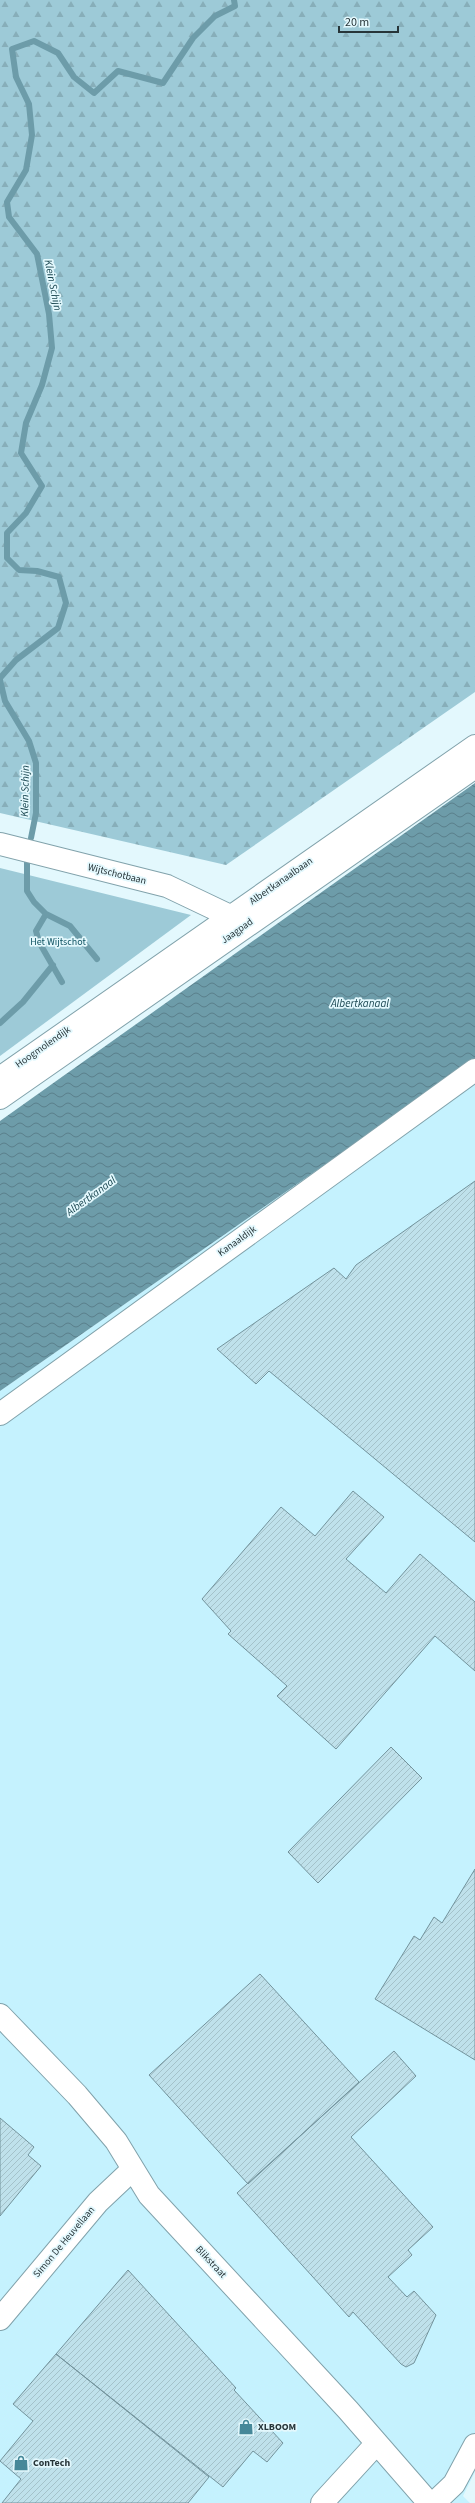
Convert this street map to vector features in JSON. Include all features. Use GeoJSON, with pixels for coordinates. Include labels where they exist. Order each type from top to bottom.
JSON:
{"type":"FeatureCollection","features":[{"type":"Feature","properties":{"kind":"street","name":"Albertkanaalbaan"},"geometry":{"type":"LineString","coordinates":[[87,1016],[475,746]]}},
{"type":"Feature","properties":{"kind":"street","name":"Jaagpad"},"geometry":{"type":"LineString","coordinates":[[0,1098],[475,767]]}},
{"type":"Feature","properties":{"kind":"street","name":"Wijtschotbaan"},"geometry":{"type":"LineString","coordinates":[[0,844],[167,886],[230,916]]}},
{"type":"Feature","properties":{"kind":"street","name":"Hoogmolendijk"},"geometry":{"type":"LineString","coordinates":[[0,1078],[87,1016]]}},
{"type":"Feature","properties":{"kind":"street","name":"Kanaaldijk"},"geometry":{"type":"LineString","coordinates":[[0,1414],[475,1070]]}},
{"type":"Feature","properties":{"kind":"street","name":"Blikstraat"},"geometry":{"type":"LineString","coordinates":[[0,2015],[77,2094],[116,2141],[149,2195],[377,2443],[430,2503]]}},
{"type":"Feature","properties":{"kind":"street","name":"Simon De Heuvellaan"},"geometry":{"type":"LineString","coordinates":[[0,2319],[98,2202],[133,2169]]}},
{"type":"Feature","properties":{"kind":"street"},"geometry":{"type":"LineString","coordinates":[[322,2503],[377,2443]]}},
{"type":"Feature","properties":{"kind":"street"},"geometry":{"type":"LineString","coordinates":[[434,2503],[454,2484],[475,2445]]}},
{"type":"Feature","properties":{"kind":"shaded area"},"geometry":{"type":"Polygon","coordinates":[[[475,1060],[475,2472],[463,2496],[470,2503],[0,2503],[0,1391],[475,1060]]]}},
{"type":"Feature","properties":{"kind":"green space"},"geometry":{"type":"Polygon","coordinates":[[[0,0],[475,0],[475,692],[226,865],[0,813],[0,0]]]}},
{"type":"Feature","properties":{"kind":"green space","name":"Het Wijtschot"},"geometry":{"type":"Polygon","coordinates":[[[0,868],[191,915],[0,1056],[0,868]]]}},
{"type":"Feature","properties":{"kind":"water","name":"Albertkanaal"},"geometry":{"type":"Polygon","coordinates":[[[475,783],[475,1060],[0,1391],[0,1121],[475,783]]]}},
{"type":"Feature","properties":{"kind":"building"},"geometry":{"type":"Polygon","coordinates":[[[475,1181],[475,1542],[269,1371],[256,1384],[217,1349],[334,1268],[346,1279],[356,1265],[475,1181]]]}},
{"type":"Feature","properties":{"kind":"building"},"geometry":{"type":"Polygon","coordinates":[[[353,1491],[384,1517],[346,1559],[386,1593],[420,1554],[475,1602],[475,1671],[435,1636],[336,1749],[277,1696],[287,1686],[228,1634],[231,1631],[202,1599],[281,1507],[315,1536],[353,1491]]]}},
{"type":"Feature","properties":{"kind":"building"},"geometry":{"type":"Polygon","coordinates":[[[391,1747],[422,1778],[318,1883],[288,1852],[391,1747]]]}},
{"type":"Feature","properties":{"kind":"building"},"geometry":{"type":"Polygon","coordinates":[[[475,1869],[475,2060],[375,1999],[414,1936],[420,1940],[434,1917],[442,1923],[475,1869]]]}},
{"type":"Feature","properties":{"kind":"building"},"geometry":{"type":"Polygon","coordinates":[[[260,1974],[359,2082],[248,2184],[149,2075],[260,1974]]]}},
{"type":"Feature","properties":{"kind":"building"},"geometry":{"type":"Polygon","coordinates":[[[394,2051],[416,2076],[351,2137],[433,2227],[408,2250],[412,2255],[388,2277],[407,2297],[414,2291],[436,2315],[414,2363],[406,2367],[401,2364],[353,2312],[349,2317],[237,2193],[394,2051]]]}},
{"type":"Feature","properties":{"kind":"building"},"geometry":{"type":"Polygon","coordinates":[[[0,2118],[34,2147],[28,2155],[41,2166],[0,2216],[0,2118]]]}},
{"type":"Feature","properties":{"kind":"building"},"geometry":{"type":"Polygon","coordinates":[[[128,2270],[236,2388],[234,2390],[283,2443],[267,2462],[253,2451],[223,2487],[56,2354],[128,2270]]]}},
{"type":"Feature","properties":{"kind":"building"},"geometry":{"type":"Polygon","coordinates":[[[56,2354],[209,2477],[188,2503],[2,2503],[21,2479],[0,2461],[33,2421],[13,2404],[56,2354]]]}},
{"type":"Feature","properties":{"kind":"waterway","name":"Klein Schijn"},"geometry":{"type":"LineString","coordinates":[[0,678],[16,660],[58,628],[66,603],[59,577],[37,571],[19,570],[7,558],[7,533],[26,513],[42,486],[21,453],[26,423],[42,385],[52,348],[49,314],[37,254],[9,217],[7,202],[26,170],[32,135],[29,104],[16,77],[12,49],[34,41],[58,53],[74,77],[94,93],[118,71],[163,83],[193,38],[215,16],[235,6],[234,0]]}},
{"type":"Feature","properties":{"kind":"waterway","name":"Klein Schijn"},"geometry":{"type":"LineString","coordinates":[[0,680],[5,701],[29,741],[36,763],[36,813],[31,838]]}},
{"type":"Feature","properties":{"kind":"waterway"},"geometry":{"type":"LineString","coordinates":[[27,862],[27,891],[34,902],[46,914],[70,926],[97,959]]}},
{"type":"Feature","properties":{"kind":"waterway","name":"Klein Schijn"},"geometry":{"type":"LineString","coordinates":[[46,914],[36,931],[39,942],[62,982]]}},
{"type":"Feature","properties":{"kind":"waterway","name":"Klein Schijn"},"geometry":{"type":"LineString","coordinates":[[0,1023],[23,1002],[53,965]]}},
{"type":"Feature","properties":{"kind":"place","name":"XLBOOM"},"geometry":{"type":"Point","coordinates":[246,2427]}},
{"type":"Feature","properties":{"kind":"place","name":"ConTech"},"geometry":{"type":"Point","coordinates":[21,2463]}}]}
